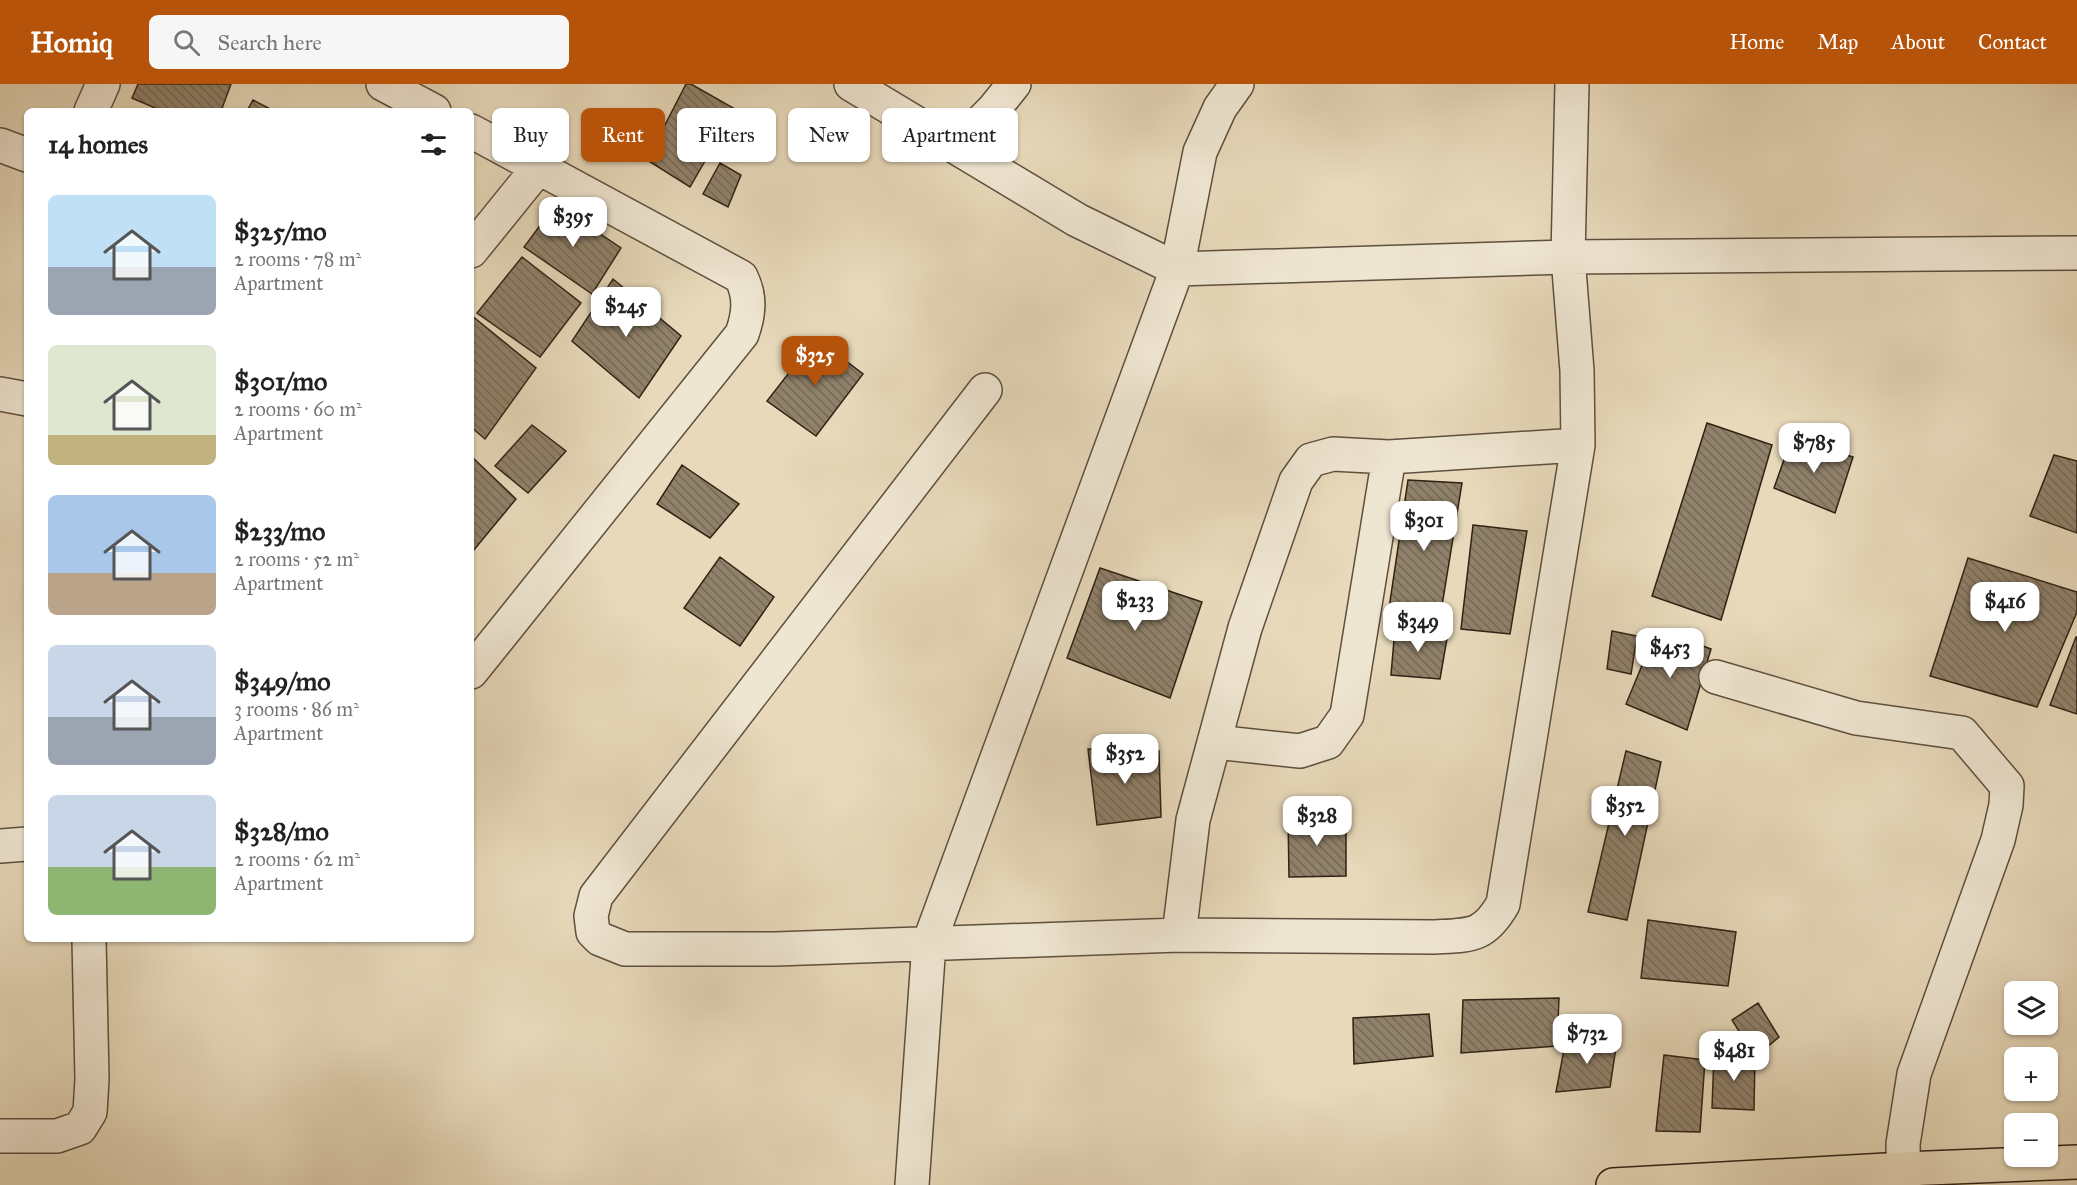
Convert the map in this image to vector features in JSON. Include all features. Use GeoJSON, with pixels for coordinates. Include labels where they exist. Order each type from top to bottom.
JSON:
{"type":"FeatureCollection","features":[{"type":"Feature","properties":{"kind":"main road"},"geometry":{"type":"LineString","coordinates":[[1613,1185],[1904,1177],[2077,1162]]}},
{"type":"Feature","properties":{"kind":"street"},"geometry":{"type":"LineString","coordinates":[[92,108],[103,84]]}},
{"type":"Feature","properties":{"kind":"street"},"geometry":{"type":"LineString","coordinates":[[383,84],[428,108]]}},
{"type":"Feature","properties":{"kind":"street"},"geometry":{"type":"LineString","coordinates":[[851,84],[891,108]]}},
{"type":"Feature","properties":{"kind":"street"},"geometry":{"type":"LineString","coordinates":[[995,108],[1014,84]]}},
{"type":"Feature","properties":{"kind":"street"},"geometry":{"type":"LineString","coordinates":[[912,1185],[929,943],[1177,269],[1200,152],[1220,108],[1237,84]]}},
{"type":"Feature","properties":{"kind":"street"},"geometry":{"type":"LineString","coordinates":[[985,390],[596,896],[591,916],[593,932],[600,939],[625,949],[776,949],[1179,935],[1435,937],[1471,934],[1492,922],[1503,904],[1578,445],[1577,371],[1568,257],[1572,84]]}},
{"type":"Feature","properties":{"kind":"street"},"geometry":{"type":"LineString","coordinates":[[474,133],[741,277],[747,289],[748,317],[742,334],[474,668]]}},
{"type":"Feature","properties":{"kind":"street"},"geometry":{"type":"LineString","coordinates":[[0,145],[24,154]]}},
{"type":"Feature","properties":{"kind":"street"},"geometry":{"type":"LineString","coordinates":[[981,162],[1077,220],[1177,269],[1568,257],[2077,253]]}},
{"type":"Feature","properties":{"kind":"street"},"geometry":{"type":"LineString","coordinates":[[474,248],[539,167]]}},
{"type":"Feature","properties":{"kind":"street"},"geometry":{"type":"LineString","coordinates":[[0,394],[24,398]]}},
{"type":"Feature","properties":{"kind":"street"},"geometry":{"type":"LineString","coordinates":[[1179,935],[1193,820],[1245,628],[1296,480],[1311,460],[1333,454],[1389,457],[1578,445]]}},
{"type":"Feature","properties":{"kind":"street"},"geometry":{"type":"LineString","coordinates":[[1215,742],[1300,751],[1328,742],[1347,716],[1389,457]]}},
{"type":"Feature","properties":{"kind":"street"},"geometry":{"type":"LineString","coordinates":[[1716,677],[1856,718],[1962,733],[2007,786],[2006,805],[1998,840],[1914,1074],[1903,1144],[1904,1177]]}},
{"type":"Feature","properties":{"kind":"street"},"geometry":{"type":"LineString","coordinates":[[0,846],[24,844]]}},
{"type":"Feature","properties":{"kind":"street"},"geometry":{"type":"LineString","coordinates":[[0,1136],[57,1136],[80,1128],[90,1112],[92,1079],[89,942]]}},
{"type":"Feature","properties":{"kind":"building"},"geometry":{"type":"Polygon","coordinates":[[[138,84],[231,84],[222,108],[155,108],[132,98],[138,84]]]}},
{"type":"Feature","properties":{"kind":"building"},"geometry":{"type":"Polygon","coordinates":[[[686,84],[691,84],[733,108],[677,108],[677,162],[704,162],[690,187],[650,162],[665,162],[665,125],[686,84]]]}},
{"type":"Feature","properties":{"kind":"building"},"geometry":{"type":"Polygon","coordinates":[[[253,100],[268,108],[249,108],[253,100]]]}},
{"type":"Feature","properties":{"kind":"building"},"geometry":{"type":"Polygon","coordinates":[[[720,163],[741,175],[728,207],[703,194],[720,163]]]}},
{"type":"Feature","properties":{"kind":"building"},"geometry":{"type":"Polygon","coordinates":[[[556,204],[621,248],[592,294],[524,247],[556,204]]]}},
{"type":"Feature","properties":{"kind":"building"},"geometry":{"type":"Polygon","coordinates":[[[522,257],[581,303],[540,357],[477,313],[522,257]]]}},
{"type":"Feature","properties":{"kind":"building"},"geometry":{"type":"Polygon","coordinates":[[[613,279],[681,336],[639,398],[572,341],[613,279]]]}},
{"type":"Feature","properties":{"kind":"building"},"geometry":{"type":"Polygon","coordinates":[[[474,317],[536,368],[485,439],[474,430],[474,317]]]}},
{"type":"Feature","properties":{"kind":"building"},"geometry":{"type":"Polygon","coordinates":[[[816,338],[863,374],[816,436],[767,401],[816,338]]]}},
{"type":"Feature","properties":{"kind":"building"},"geometry":{"type":"Polygon","coordinates":[[[1707,423],[1772,445],[1721,620],[1652,596],[1707,423]]]}},
{"type":"Feature","properties":{"kind":"building"},"geometry":{"type":"Polygon","coordinates":[[[532,425],[566,451],[528,493],[495,466],[532,425]]]}},
{"type":"Feature","properties":{"kind":"building"},"geometry":{"type":"Polygon","coordinates":[[[1792,437],[1853,457],[1835,513],[1774,488],[1792,437]]]}},
{"type":"Feature","properties":{"kind":"building"},"geometry":{"type":"Polygon","coordinates":[[[2054,455],[2077,461],[2077,533],[2030,516],[2054,455]]]}},
{"type":"Feature","properties":{"kind":"building"},"geometry":{"type":"Polygon","coordinates":[[[474,459],[516,499],[474,550],[474,459]]]}},
{"type":"Feature","properties":{"kind":"building"},"geometry":{"type":"Polygon","coordinates":[[[682,465],[739,504],[710,538],[657,504],[682,465]]]}},
{"type":"Feature","properties":{"kind":"building"},"geometry":{"type":"Polygon","coordinates":[[[1408,480],[1462,483],[1439,624],[1387,622],[1408,480]]]}},
{"type":"Feature","properties":{"kind":"building"},"geometry":{"type":"Polygon","coordinates":[[[1473,525],[1527,531],[1510,634],[1461,629],[1473,525]]]}},
{"type":"Feature","properties":{"kind":"building"},"geometry":{"type":"Polygon","coordinates":[[[720,557],[774,597],[740,646],[684,608],[720,557]]]}},
{"type":"Feature","properties":{"kind":"building"},"geometry":{"type":"Polygon","coordinates":[[[1968,558],[2077,592],[2077,612],[2037,707],[1930,676],[1968,558]]]}},
{"type":"Feature","properties":{"kind":"building"},"geometry":{"type":"Polygon","coordinates":[[[1100,568],[1202,602],[1170,698],[1067,658],[1100,568]]]}},
{"type":"Feature","properties":{"kind":"building"},"geometry":{"type":"Polygon","coordinates":[[[1395,628],[1448,633],[1440,679],[1391,675],[1395,628]]]}},
{"type":"Feature","properties":{"kind":"building"},"geometry":{"type":"Polygon","coordinates":[[[1657,629],[1711,649],[1687,730],[1626,704],[1657,629]]]}},
{"type":"Feature","properties":{"kind":"building"},"geometry":{"type":"Polygon","coordinates":[[[1612,631],[1637,636],[1631,674],[1607,669],[1612,631]]]}},
{"type":"Feature","properties":{"kind":"building"},"geometry":{"type":"Polygon","coordinates":[[[2077,637],[2077,714],[2050,705],[2077,637]]]}},
{"type":"Feature","properties":{"kind":"building"},"geometry":{"type":"Polygon","coordinates":[[[1088,749],[1159,751],[1161,817],[1097,825],[1088,749]]]}},
{"type":"Feature","properties":{"kind":"building"},"geometry":{"type":"Polygon","coordinates":[[[1626,751],[1661,762],[1627,920],[1588,912],[1626,751]]]}},
{"type":"Feature","properties":{"kind":"building"},"geometry":{"type":"Polygon","coordinates":[[[1288,816],[1346,818],[1346,876],[1289,877],[1288,816]]]}},
{"type":"Feature","properties":{"kind":"building"},"geometry":{"type":"Polygon","coordinates":[[[1648,920],[1736,932],[1728,986],[1641,978],[1648,920]]]}},
{"type":"Feature","properties":{"kind":"building"},"geometry":{"type":"Polygon","coordinates":[[[1559,998],[1557,1046],[1461,1053],[1463,1000],[1559,998]]]}},
{"type":"Feature","properties":{"kind":"building"},"geometry":{"type":"Polygon","coordinates":[[[1758,1003],[1779,1037],[1755,1057],[1732,1020],[1758,1003]]]}},
{"type":"Feature","properties":{"kind":"building"},"geometry":{"type":"Polygon","coordinates":[[[1429,1014],[1433,1056],[1354,1064],[1353,1018],[1429,1014]]]}},
{"type":"Feature","properties":{"kind":"building"},"geometry":{"type":"Polygon","coordinates":[[[1566,1039],[1617,1041],[1610,1087],[1556,1092],[1566,1039]]]}},
{"type":"Feature","properties":{"kind":"building"},"geometry":{"type":"Polygon","coordinates":[[[1714,1054],[1755,1057],[1754,1110],[1712,1108],[1714,1054]]]}},
{"type":"Feature","properties":{"kind":"building"},"geometry":{"type":"Polygon","coordinates":[[[1664,1055],[1705,1060],[1700,1132],[1656,1131],[1664,1055]]]}}]}
